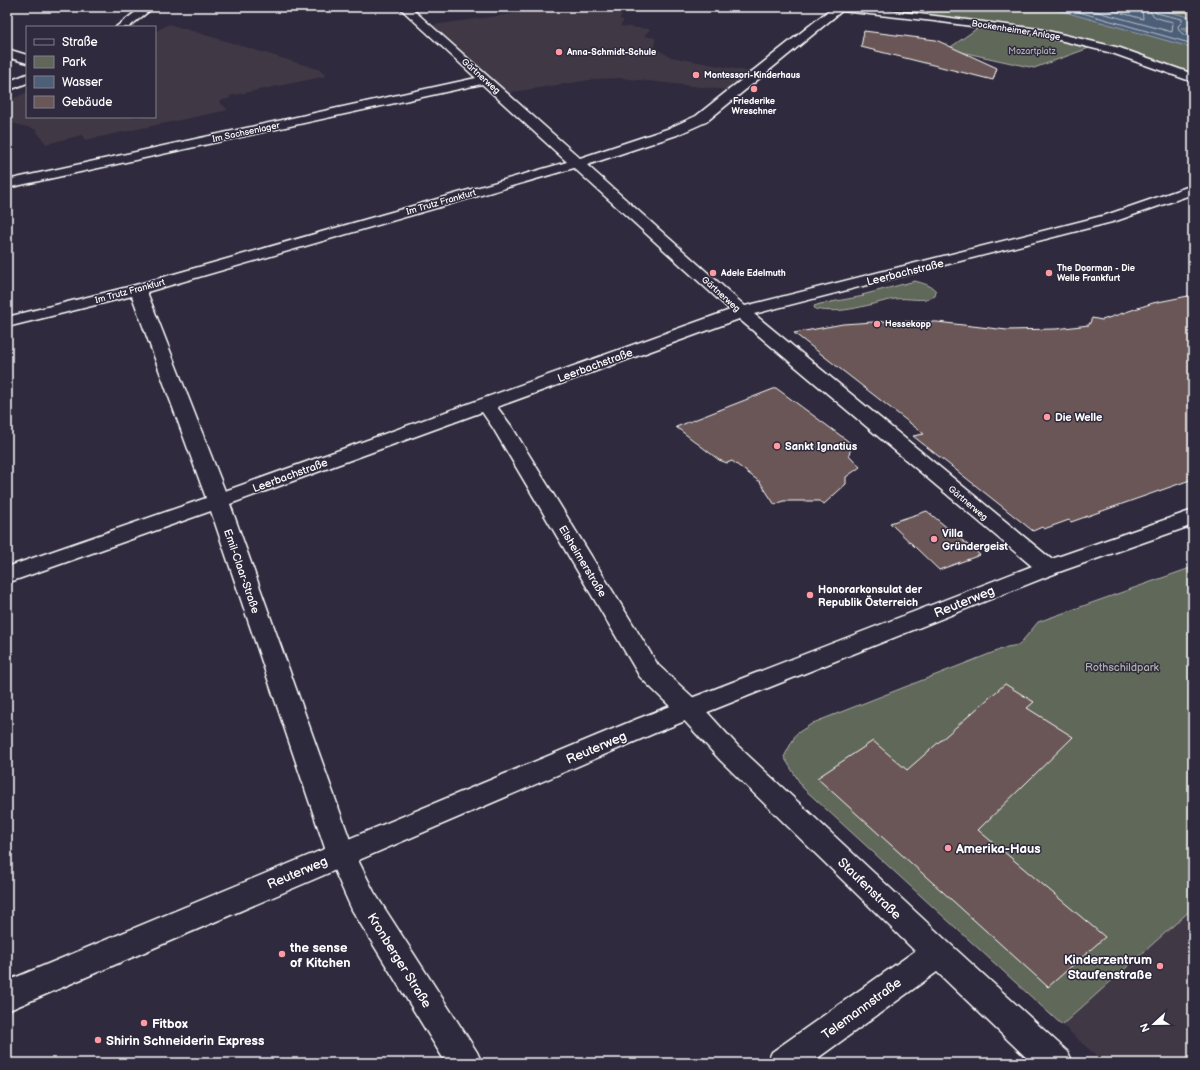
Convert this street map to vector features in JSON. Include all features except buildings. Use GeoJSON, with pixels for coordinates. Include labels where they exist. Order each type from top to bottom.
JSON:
{"type":"FeatureCollection","features":[{"type":"Feature","properties":{"kind":"street"},"geometry":{"type":"LineString","coordinates":[[123,26],[148,7]]}},
{"type":"Feature","properties":{"kind":"street","name":"Gärtnerweg"},"geometry":{"type":"LineString","coordinates":[[404,7],[741,312],[1048,568]]}},
{"type":"Feature","properties":{"kind":"street","name":"Bockenheimer Anlage"},"geometry":{"type":"LineString","coordinates":[[833,7],[934,18],[1039,32],[1116,50],[1193,78]]}},
{"type":"Feature","properties":{"kind":"street","name":"Im Trutz Frankfurt"},"geometry":{"type":"LineString","coordinates":[[7,322],[137,290],[576,163],[672,132],[701,119],[840,8]]}},
{"type":"Feature","properties":{"kind":"street"},"geometry":{"type":"LineString","coordinates":[[7,53],[26,59]]}},
{"type":"Feature","properties":{"kind":"street"},"geometry":{"type":"LineString","coordinates":[[7,87],[26,78]]}},
{"type":"Feature","properties":{"kind":"street","name":"Im Sachsenlager"},"geometry":{"type":"LineString","coordinates":[[7,184],[485,80]]}},
{"type":"Feature","properties":{"kind":"street","name":"Leerbachstraße"},"geometry":{"type":"LineString","coordinates":[[7,575],[486,405],[741,312],[1111,218],[1193,189]]}},
{"type":"Feature","properties":{"kind":"street","name":"Emil-Claar-Straße"},"geometry":{"type":"LineString","coordinates":[[137,290],[142,299],[218,501],[341,854]]}},
{"type":"Feature","properties":{"kind":"street","name":"Elsheimerstraße"},"geometry":{"type":"LineString","coordinates":[[486,405],[502,427],[649,671],[689,708]]}},
{"type":"Feature","properties":{"kind":"street","name":"Reuterweg"},"geometry":{"type":"LineString","coordinates":[[7,996],[689,708],[1048,568],[1193,518]]}},
{"type":"Feature","properties":{"kind":"street","name":"Staufenstraße"},"geometry":{"type":"LineString","coordinates":[[689,708],[729,754],[1056,1063]]}},
{"type":"Feature","properties":{"kind":"street","name":"Kronberger Straße"},"geometry":{"type":"LineString","coordinates":[[341,854],[363,901],[465,1063]]}},
{"type":"Feature","properties":{"kind":"street","name":"Telemannstraße"},"geometry":{"type":"LineString","coordinates":[[784,1063],[938,953]]}},
{"type":"Feature","properties":{"kind":"shaded area","name":"Anna-Schmidt-Schule"},"geometry":{"type":"Polygon","coordinates":[[[563,7],[578,7],[592,11],[605,7],[628,7],[619,19],[624,20],[620,26],[650,29],[644,36],[655,38],[655,48],[671,57],[757,73],[736,91],[621,78],[596,79],[500,94],[425,26],[563,7]]]}},
{"type":"Feature","properties":{"kind":"shaded area"},"geometry":{"type":"Polygon","coordinates":[[[169,24],[318,69],[327,76],[229,96],[231,98],[219,101],[228,110],[85,140],[82,135],[46,144],[35,129],[7,122],[7,102],[26,92],[26,118],[156,118],[156,31],[169,24]]]}},
{"type":"Feature","properties":{"kind":"shaded area","name":"Kinderzentrum Staufenstraße"},"geometry":{"type":"Polygon","coordinates":[[[1193,908],[1193,1063],[1104,1063],[1062,1025],[1193,908]]]}},
{"type":"Feature","properties":{"kind":"green space"},"geometry":{"type":"Polygon","coordinates":[[[852,7],[1193,7],[1193,73],[1118,48],[1043,31],[852,7]]]}},
{"type":"Feature","properties":{"kind":"green space","name":"Mozartplatz"},"geometry":{"type":"Polygon","coordinates":[[[979,27],[1035,35],[1092,47],[1034,68],[948,49],[979,27]]]}},
{"type":"Feature","properties":{"kind":"green space"},"geometry":{"type":"Polygon","coordinates":[[[915,281],[932,287],[936,291],[935,296],[925,299],[895,299],[836,311],[815,309],[814,306],[864,296],[862,295],[915,281]]]}},
{"type":"Feature","properties":{"kind":"green space","name":"Rothschildpark"},"geometry":{"type":"Polygon","coordinates":[[[1193,567],[1193,908],[1062,1025],[803,788],[784,757],[796,734],[813,723],[1007,647],[1019,645],[1038,622],[1193,567]]]}},
{"type":"Feature","properties":{"kind":"water"},"geometry":{"type":"Polygon","coordinates":[[[1059,7],[1150,7],[1193,18],[1193,27],[1181,28],[1193,33],[1193,48],[1054,9],[1059,7]]]}},
{"type":"Feature","properties":{"kind":"place","name":"Anna-Schmidt-Schule"},"geometry":{"type":"Point","coordinates":[559,52]}},
{"type":"Feature","properties":{"kind":"place","name":"Montessori-Kinderhaus"},"geometry":{"type":"Point","coordinates":[696,75]}},
{"type":"Feature","properties":{"kind":"place","name":"Friederike Wreschner"},"geometry":{"type":"Point","coordinates":[754,89]}},
{"type":"Feature","properties":{"kind":"place","name":"Adele Edelmuth"},"geometry":{"type":"Point","coordinates":[713,273]}},
{"type":"Feature","properties":{"kind":"place","name":"The Doorman - Die Welle Frankfurt"},"geometry":{"type":"Point","coordinates":[1049,273]}},
{"type":"Feature","properties":{"kind":"place","name":"Hessekopp"},"geometry":{"type":"Point","coordinates":[877,324]}},
{"type":"Feature","properties":{"kind":"place","name":"Die Welle"},"geometry":{"type":"Point","coordinates":[1047,417]}},
{"type":"Feature","properties":{"kind":"place","name":"Sankt Ignatius"},"geometry":{"type":"Point","coordinates":[777,446]}},
{"type":"Feature","properties":{"kind":"place","name":"Villa Gründergeist"},"geometry":{"type":"Point","coordinates":[934,539]}},
{"type":"Feature","properties":{"kind":"place","name":"Honorarkonsulat der Republik Österreich"},"geometry":{"type":"Point","coordinates":[810,595]}},
{"type":"Feature","properties":{"kind":"place","name":"Amerika-Haus"},"geometry":{"type":"Point","coordinates":[948,848]}},
{"type":"Feature","properties":{"kind":"place","name":"the sense of Kitchen"},"geometry":{"type":"Point","coordinates":[282,954]}},
{"type":"Feature","properties":{"kind":"place","name":"Kinderzentrum Staufenstraße"},"geometry":{"type":"Point","coordinates":[1160,966]}},
{"type":"Feature","properties":{"kind":"place","name":"Fitbox"},"geometry":{"type":"Point","coordinates":[144,1023]}},
{"type":"Feature","properties":{"kind":"place","name":"Shirin Schneiderin Express"},"geometry":{"type":"Point","coordinates":[98,1040]}}]}
